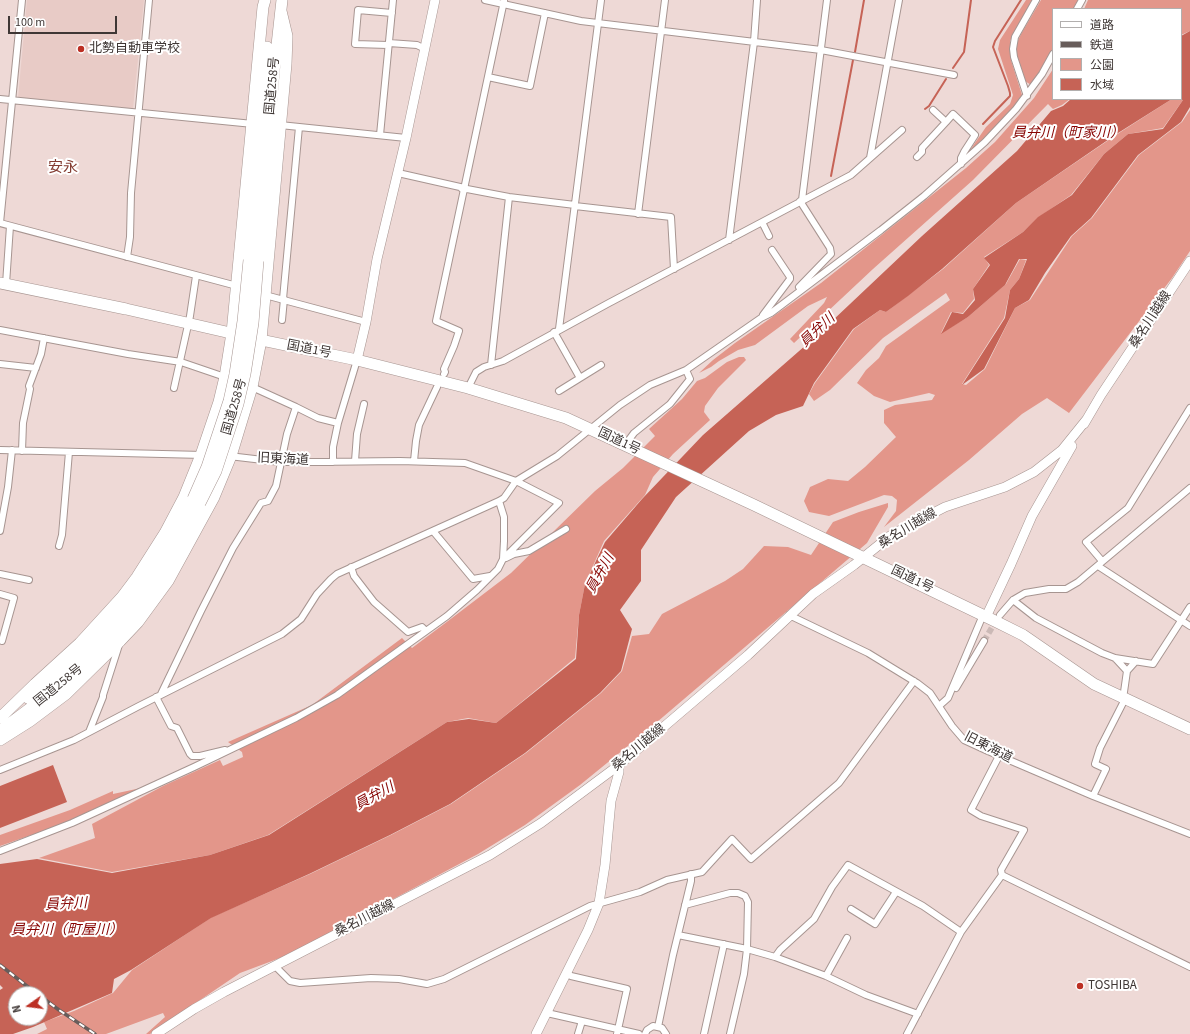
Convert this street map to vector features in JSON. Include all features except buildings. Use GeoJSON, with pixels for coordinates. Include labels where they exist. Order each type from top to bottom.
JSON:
{"type":"FeatureCollection","features":[{"type":"Feature","properties":{"kind":"highway"},"geometry":{"type":"LineString","coordinates":[[0,718],[80,643],[122,597],[137,577],[165,533],[184,497],[201,455],[219,402],[225,377],[232,333],[263,7],[265,0]]}},
{"type":"Feature","properties":{"kind":"highway","name":"国道258号"},"geometry":{"type":"LineString","coordinates":[[0,718],[48,684],[89,647],[120,612],[148,576],[184,517],[216,471],[238,404],[245,374],[253,323],[254,260],[270,0]]}},
{"type":"Feature","properties":{"kind":"highway"},"geometry":{"type":"LineString","coordinates":[[0,740],[30,721],[66,694],[138,622],[168,581],[214,497],[231,456],[252,387],[261,340],[286,64],[287,36],[282,5]]}},
{"type":"Feature","properties":{"kind":"highway","name":"国道258号"},"geometry":{"type":"LineString","coordinates":[[254,260],[282,5]]}},
{"type":"Feature","properties":{"kind":"highway","name":"国道1号"},"geometry":{"type":"LineString","coordinates":[[3,283],[357,360],[468,388],[566,418],[863,557],[1023,635],[1094,684],[1190,729]]}},
{"type":"Feature","properties":{"kind":"highway","name":"国道258号"},"geometry":{"type":"LineString","coordinates":[[0,731],[74,676],[113,636],[155,583],[192,522],[196,501]]}},
{"type":"Feature","properties":{"kind":"main road"},"geometry":{"type":"LineString","coordinates":[[357,360],[366,322],[377,259],[406,138],[435,0]]}},
{"type":"Feature","properties":{"kind":"main road","name":"桑名川越線"},"geometry":{"type":"LineString","coordinates":[[984,616],[1011,564],[1032,516],[1087,419],[1101,395],[1190,261]]}},
{"type":"Feature","properties":{"kind":"main road","name":"桑名川越線"},"geometry":{"type":"LineString","coordinates":[[156,1034],[194,1009],[224,992],[490,855],[541,823],[619,765],[748,655],[813,594],[854,565],[890,536],[910,524],[945,507],[995,491],[1016,482],[1047,463],[1062,450],[1087,419]]}},
{"type":"Feature","properties":{"kind":"main road"},"geometry":{"type":"LineString","coordinates":[[536,1034],[548,1013],[588,930],[599,903],[605,865],[611,801],[620,772],[619,765]]}},
{"type":"Feature","properties":{"kind":"street"},"geometry":{"type":"LineString","coordinates":[[22,0],[0,223],[237,286]]}},
{"type":"Feature","properties":{"kind":"street"},"geometry":{"type":"LineString","coordinates":[[127,257],[130,237],[131,193],[150,0]]}},
{"type":"Feature","properties":{"kind":"street"},"geometry":{"type":"LineString","coordinates":[[380,135],[393,0]]}},
{"type":"Feature","properties":{"kind":"street"},"geometry":{"type":"LineString","coordinates":[[485,0],[504,2],[581,21],[821,50],[954,75]]}},
{"type":"Feature","properties":{"kind":"street"},"geometry":{"type":"LineString","coordinates":[[580,378],[557,331],[575,206],[601,0]]}},
{"type":"Feature","properties":{"kind":"street"},"geometry":{"type":"LineString","coordinates":[[638,214],[665,0]]}},
{"type":"Feature","properties":{"kind":"street"},"geometry":{"type":"LineString","coordinates":[[728,240],[754,42],[757,0]]}},
{"type":"Feature","properties":{"kind":"street"},"geometry":{"type":"LineString","coordinates":[[784,303],[831,254],[830,248],[801,201],[827,0]]}},
{"type":"Feature","properties":{"kind":"street"},"geometry":{"type":"LineString","coordinates":[[870,158],[899,0]]}},
{"type":"Feature","properties":{"kind":"street"},"geometry":{"type":"LineString","coordinates":[[1027,96],[1014,57],[1013,49],[1015,37],[1036,0]]}},
{"type":"Feature","properties":{"kind":"street"},"geometry":{"type":"LineString","coordinates":[[444,374],[444,369],[459,331],[436,321],[504,2]]}},
{"type":"Feature","properties":{"kind":"street"},"geometry":{"type":"LineString","coordinates":[[392,13],[358,10],[356,44],[416,45],[425,49]]}},
{"type":"Feature","properties":{"kind":"street"},"geometry":{"type":"LineString","coordinates":[[488,77],[530,86],[545,12]]}},
{"type":"Feature","properties":{"kind":"street"},"geometry":{"type":"LineString","coordinates":[[0,770],[57,748],[288,631],[301,619],[317,594],[331,579],[351,568],[500,501],[504,498],[516,481],[557,456],[620,405],[650,385],[686,370],[784,303],[881,230],[961,164],[1016,109],[1042,74],[1052,56]]}},
{"type":"Feature","properties":{"kind":"street"},"geometry":{"type":"LineString","coordinates":[[0,99],[253,124]]}},
{"type":"Feature","properties":{"kind":"street"},"geometry":{"type":"LineString","coordinates":[[933,110],[946,122]]}},
{"type":"Feature","properties":{"kind":"street"},"geometry":{"type":"LineString","coordinates":[[917,157],[922,152],[922,148],[953,114],[975,135],[961,158],[961,164]]}},
{"type":"Feature","properties":{"kind":"street"},"geometry":{"type":"LineString","coordinates":[[280,125],[406,138]]}},
{"type":"Feature","properties":{"kind":"street"},"geometry":{"type":"LineString","coordinates":[[282,320],[300,127]]}},
{"type":"Feature","properties":{"kind":"street"},"geometry":{"type":"LineString","coordinates":[[468,388],[476,372],[503,361],[851,175],[902,130]]}},
{"type":"Feature","properties":{"kind":"street"},"geometry":{"type":"LineString","coordinates":[[398,173],[509,197],[671,217],[674,269]]}},
{"type":"Feature","properties":{"kind":"street"},"geometry":{"type":"LineString","coordinates":[[491,365],[509,197]]}},
{"type":"Feature","properties":{"kind":"street"},"geometry":{"type":"LineString","coordinates":[[762,222],[769,236]]}},
{"type":"Feature","properties":{"kind":"street"},"geometry":{"type":"LineString","coordinates":[[3,283],[10,226]]}},
{"type":"Feature","properties":{"kind":"street"},"geometry":{"type":"LineString","coordinates":[[761,318],[790,279],[772,250]]}},
{"type":"Feature","properties":{"kind":"street"},"geometry":{"type":"LineString","coordinates":[[174,388],[181,362],[196,276]]}},
{"type":"Feature","properties":{"kind":"street"},"geometry":{"type":"LineString","coordinates":[[265,294],[366,322]]}},
{"type":"Feature","properties":{"kind":"street"},"geometry":{"type":"LineString","coordinates":[[0,330],[128,354],[181,362],[225,377]]}},
{"type":"Feature","properties":{"kind":"street"},"geometry":{"type":"LineString","coordinates":[[22,450],[23,423],[30,389],[29,386],[41,354],[44,338]]}},
{"type":"Feature","properties":{"kind":"street"},"geometry":{"type":"LineString","coordinates":[[333,462],[333,447],[338,423],[357,360]]}},
{"type":"Feature","properties":{"kind":"street"},"geometry":{"type":"LineString","coordinates":[[0,364],[36,368]]}},
{"type":"Feature","properties":{"kind":"street"},"geometry":{"type":"LineString","coordinates":[[559,391],[601,365]]}},
{"type":"Feature","properties":{"kind":"street"},"geometry":{"type":"LineString","coordinates":[[629,447],[634,432],[670,404],[690,379],[686,370]]}},
{"type":"Feature","properties":{"kind":"street"},"geometry":{"type":"LineString","coordinates":[[252,387],[296,406],[318,418],[338,423]]}},
{"type":"Feature","properties":{"kind":"street"},"geometry":{"type":"LineString","coordinates":[[414,461],[419,425],[437,388]]}},
{"type":"Feature","properties":{"kind":"street"},"geometry":{"type":"LineString","coordinates":[[355,461],[357,434],[364,404]]}},
{"type":"Feature","properties":{"kind":"street"},"geometry":{"type":"LineString","coordinates":[[234,748],[192,756],[177,728],[170,726],[159,696],[233,548],[262,503],[268,501],[276,486],[287,434],[296,406]]}},
{"type":"Feature","properties":{"kind":"street"},"geometry":{"type":"LineString","coordinates":[[1190,408],[1128,508],[1086,542],[1100,564],[1190,626]]}},
{"type":"Feature","properties":{"kind":"street","name":"旧東海道"},"geometry":{"type":"LineString","coordinates":[[0,450],[231,456],[280,462],[414,461],[465,463],[516,481],[559,503],[503,559]]}},
{"type":"Feature","properties":{"kind":"street"},"geometry":{"type":"LineString","coordinates":[[0,530],[8,487],[12,450]]}},
{"type":"Feature","properties":{"kind":"street"},"geometry":{"type":"LineString","coordinates":[[59,546],[62,536],[69,452]]}},
{"type":"Feature","properties":{"kind":"street"},"geometry":{"type":"LineString","coordinates":[[1000,615],[1013,600],[1025,593],[1049,589],[1066,589],[1078,582],[1190,488]]}},
{"type":"Feature","properties":{"kind":"street"},"geometry":{"type":"LineString","coordinates":[[0,851],[72,823],[234,748],[296,718],[336,695],[447,616],[477,590],[498,569],[503,559],[504,517],[500,501]]}},
{"type":"Feature","properties":{"kind":"street"},"geometry":{"type":"LineString","coordinates":[[503,559],[514,554],[530,551],[566,529]]}},
{"type":"Feature","properties":{"kind":"street"},"geometry":{"type":"LineString","coordinates":[[434,531],[473,580],[490,576]]}},
{"type":"Feature","properties":{"kind":"street"},"geometry":{"type":"LineString","coordinates":[[351,568],[354,576],[374,602],[408,632],[422,627],[426,631]]}},
{"type":"Feature","properties":{"kind":"street"},"geometry":{"type":"LineString","coordinates":[[0,574],[29,580]]}},
{"type":"Feature","properties":{"kind":"street"},"geometry":{"type":"LineString","coordinates":[[0,594],[14,598],[2,641],[0,640]]}},
{"type":"Feature","properties":{"kind":"street"},"geometry":{"type":"LineString","coordinates":[[1013,600],[1036,618],[1102,653],[1115,658],[1153,664],[1190,607]]}},
{"type":"Feature","properties":{"kind":"street","name":"旧東海道"},"geometry":{"type":"LineString","coordinates":[[789,615],[868,653],[914,681],[930,693],[952,726],[964,740],[1093,796],[1190,834]]}},
{"type":"Feature","properties":{"kind":"street"},"geometry":{"type":"LineString","coordinates":[[948,698],[984,616]]}},
{"type":"Feature","properties":{"kind":"street"},"geometry":{"type":"LineString","coordinates":[[90,732],[103,697],[120,641]]}},
{"type":"Feature","properties":{"kind":"street"},"geometry":{"type":"LineString","coordinates":[[939,706],[951,696],[984,641]]}},
{"type":"Feature","properties":{"kind":"street"},"geometry":{"type":"LineString","coordinates":[[1115,658],[1127,671]]}},
{"type":"Feature","properties":{"kind":"street"},"geometry":{"type":"LineString","coordinates":[[1093,796],[1106,769],[1095,764],[1100,748],[1123,698],[1127,671],[1136,661]]}},
{"type":"Feature","properties":{"kind":"street"},"geometry":{"type":"LineString","coordinates":[[275,966],[290,981],[300,983],[371,978],[399,979],[427,984],[444,979],[590,906],[640,892],[667,880],[702,872],[732,839],[751,859],[839,783],[914,681]]}},
{"type":"Feature","properties":{"kind":"street"},"geometry":{"type":"LineString","coordinates":[[907,1034],[961,932],[1002,875],[1001,870],[1024,830],[981,816],[971,810],[999,756]]}},
{"type":"Feature","properties":{"kind":"street"},"geometry":{"type":"LineString","coordinates":[[775,957],[780,950],[814,919],[832,887],[848,865],[922,906],[961,932]]}},
{"type":"Feature","properties":{"kind":"street"},"geometry":{"type":"LineString","coordinates":[[658,1027],[691,874]]}},
{"type":"Feature","properties":{"kind":"street"},"geometry":{"type":"LineString","coordinates":[[1002,875],[1190,967]]}},
{"type":"Feature","properties":{"kind":"street"},"geometry":{"type":"LineString","coordinates":[[851,909],[875,924],[896,892]]}},
{"type":"Feature","properties":{"kind":"street"},"geometry":{"type":"LineString","coordinates":[[685,905],[730,893],[738,893],[745,896],[748,902],[747,948],[744,974],[730,1034]]}},
{"type":"Feature","properties":{"kind":"street"},"geometry":{"type":"LineString","coordinates":[[678,935],[747,948],[775,957],[826,976],[866,995],[918,1014]]}},
{"type":"Feature","properties":{"kind":"street"},"geometry":{"type":"LineString","coordinates":[[826,976],[847,938]]}},
{"type":"Feature","properties":{"kind":"street"},"geometry":{"type":"LineString","coordinates":[[704,1034],[724,944]]}},
{"type":"Feature","properties":{"kind":"street"},"geometry":{"type":"LineString","coordinates":[[567,973],[571,976],[627,989],[617,1032]]}},
{"type":"Feature","properties":{"kind":"street"},"geometry":{"type":"LineString","coordinates":[[548,1013],[582,1021],[617,1032],[639,1034]]}},
{"type":"Feature","properties":{"kind":"street"},"geometry":{"type":"LineString","coordinates":[[578,1034],[582,1021]]}},
{"type":"Feature","properties":{"kind":"street"},"geometry":{"type":"LineString","coordinates":[[646,1034],[647,1030],[652,1026],[662,1028],[666,1034]]}},
{"type":"Feature","properties":{"kind":"shaded area","name":"北勢自動車学校"},"geometry":{"type":"Polygon","coordinates":[[[27,0],[144,0],[133,109],[18,98],[27,0]]]}},
{"type":"Feature","properties":{"kind":"green space"},"geometry":{"type":"Polygon","coordinates":[[[1026,0],[1035,0],[1020,22],[1010,41],[1011,60],[1022,95],[1019,101],[994,129],[966,156],[986,127],[1010,104],[1013,95],[998,49],[1000,40],[1026,0]]]}},
{"type":"Feature","properties":{"kind":"green space"},"geometry":{"type":"Polygon","coordinates":[[[1041,0],[1079,0],[1075,8],[1052,8],[1052,52],[1031,85],[1025,81],[1016,52],[1016,45],[1041,0]]]}},
{"type":"Feature","properties":{"kind":"green space"},"geometry":{"type":"Polygon","coordinates":[[[1088,0],[1190,0],[1190,31],[1182,35],[1182,8],[1084,8],[1088,0]]]}},
{"type":"Feature","properties":{"kind":"green space"},"geometry":{"type":"Polygon","coordinates":[[[1052,71],[1052,100],[1069,100],[1053,109],[1048,104],[973,180],[873,269],[794,343],[790,339],[824,303],[827,297],[808,306],[755,345],[738,350],[699,373],[735,343],[821,283],[966,168],[995,142],[1034,98],[1052,71]]]}},
{"type":"Feature","properties":{"kind":"green space"},"geometry":{"type":"Polygon","coordinates":[[[1170,100],[1183,100],[1163,128],[1128,134],[1104,154],[1071,195],[1039,217],[1023,232],[984,257],[989,265],[973,289],[974,299],[963,313],[951,312],[941,333],[968,317],[1006,284],[1020,259],[1026,260],[1019,279],[1010,290],[1004,318],[962,384],[966,385],[985,369],[1015,308],[1030,300],[1072,236],[1092,218],[1139,155],[1182,122],[1190,110],[1190,251],[1172,278],[1069,413],[1047,398],[1022,414],[969,460],[884,527],[896,511],[897,500],[892,496],[884,495],[829,516],[809,512],[804,501],[810,487],[828,479],[848,481],[896,437],[884,423],[884,410],[895,405],[932,400],[935,395],[929,393],[890,402],[874,396],[857,383],[866,370],[879,358],[886,346],[950,300],[946,293],[883,338],[830,390],[814,401],[809,394],[815,383],[854,329],[880,310],[886,312],[943,269],[1016,203],[1170,100]]]}},
{"type":"Feature","properties":{"kind":"green space"},"geometry":{"type":"Polygon","coordinates":[[[739,357],[744,357],[746,360],[718,388],[705,406],[704,412],[710,420],[673,454],[653,477],[645,495],[604,541],[585,584],[579,615],[575,658],[496,723],[468,718],[447,722],[268,835],[210,855],[112,872],[39,858],[95,838],[92,824],[163,786],[220,760],[223,766],[243,757],[242,752],[228,742],[312,705],[402,638],[412,648],[511,573],[595,491],[623,468],[655,436],[649,429],[682,399],[697,381],[705,378],[727,362],[739,357]]]}},
{"type":"Feature","properties":{"kind":"green space"},"geometry":{"type":"Polygon","coordinates":[[[888,503],[888,507],[867,543],[650,728],[580,785],[525,825],[478,854],[288,955],[240,973],[150,1034],[146,1034],[165,1017],[163,1013],[106,1034],[37,1034],[47,1029],[46,1026],[48,1026],[48,1021],[74,1011],[113,993],[132,970],[212,917],[310,874],[451,804],[526,753],[601,693],[622,671],[632,636],[649,634],[662,614],[725,581],[743,569],[764,546],[788,547],[811,555],[833,522],[888,503]]]}},
{"type":"Feature","properties":{"kind":"green space"},"geometry":{"type":"Polygon","coordinates":[[[141,788],[63,824],[0,846],[0,835],[70,810],[113,791],[113,794],[141,788]]]}},
{"type":"Feature","properties":{"kind":"water","name":"員弁川（町家川）"},"geometry":{"type":"Polygon","coordinates":[[[1190,31],[1190,107],[1181,122],[1138,155],[1091,218],[1071,236],[1045,273],[1029,300],[1015,308],[984,369],[962,385],[1005,318],[1010,290],[1019,279],[1027,259],[1019,259],[1005,285],[968,317],[941,334],[952,312],[963,314],[975,300],[973,289],[990,265],[984,258],[1023,232],[1038,217],[1072,195],[1104,154],[1128,134],[1163,129],[1183,100],[1182,35],[1190,31]]]}},
{"type":"Feature","properties":{"kind":"water","name":"員弁川（町屋川）"},"geometry":{"type":"Polygon","coordinates":[[[1070,100],[1170,100],[1118,133],[1016,203],[942,269],[908,296],[886,312],[880,310],[853,329],[814,383],[803,406],[776,415],[749,431],[676,497],[641,550],[641,581],[620,610],[632,629],[621,671],[600,693],[525,753],[450,804],[309,874],[211,918],[131,970],[114,979],[112,993],[48,1021],[48,986],[8,986],[8,1026],[35,1026],[13,1034],[0,1034],[0,990],[3,988],[0,985],[0,864],[37,859],[112,873],[210,855],[269,835],[447,722],[469,719],[496,723],[576,659],[579,615],[585,584],[605,542],[642,499],[703,435],[814,338],[922,236],[1017,151],[1051,111],[1063,106],[1070,100]]]}},
{"type":"Feature","properties":{"kind":"water"},"geometry":{"type":"Polygon","coordinates":[[[53,765],[67,802],[0,828],[0,786],[53,765]]]}},
{"type":"Feature","properties":{"kind":"waterway"},"geometry":{"type":"LineString","coordinates":[[855,52],[864,0]]}},
{"type":"Feature","properties":{"kind":"waterway"},"geometry":{"type":"LineString","coordinates":[[953,68],[964,52],[971,0]]}},
{"type":"Feature","properties":{"kind":"waterway"},"geometry":{"type":"LineString","coordinates":[[983,124],[1010,96],[1008,86],[993,47],[995,41],[1021,0]]}},
{"type":"Feature","properties":{"kind":"waterway"},"geometry":{"type":"LineString","coordinates":[[831,176],[853,60]]}},
{"type":"Feature","properties":{"kind":"waterway"},"geometry":{"type":"LineString","coordinates":[[925,109],[929,106],[946,79]]}},
{"type":"Feature","properties":{"kind":"tunnel"},"geometry":{"type":"LineString","coordinates":[[984,641],[997,619]]}},
{"type":"Feature","properties":{"kind":"railway"},"geometry":{"type":"LineString","coordinates":[[0,965],[27,986]]}},
{"type":"Feature","properties":{"kind":"railway"},"geometry":{"type":"LineString","coordinates":[[48,1002],[95,1034]]}},
{"type":"Feature","properties":{"kind":"place","name":"北勢自動車学校"},"geometry":{"type":"Point","coordinates":[81,49]}},
{"type":"Feature","properties":{"kind":"place","name":"TOSHIBA"},"geometry":{"type":"Point","coordinates":[1080,986]}},
{"type":"Feature","properties":{"kind":"district","name":"安永"},"geometry":{"type":"Point","coordinates":[63,169]}},
{"type":"Feature","properties":{"kind":"water label","name":"員弁川"},"geometry":{"type":"Point","coordinates":[818,331]}},
{"type":"Feature","properties":{"kind":"water label","name":"員弁川"},"geometry":{"type":"Point","coordinates":[601,574]}},
{"type":"Feature","properties":{"kind":"water label","name":"員弁川"},"geometry":{"type":"Point","coordinates":[375,797]}},
{"type":"Feature","properties":{"kind":"water label","name":"員弁川"},"geometry":{"type":"Point","coordinates":[66,905]}}]}
